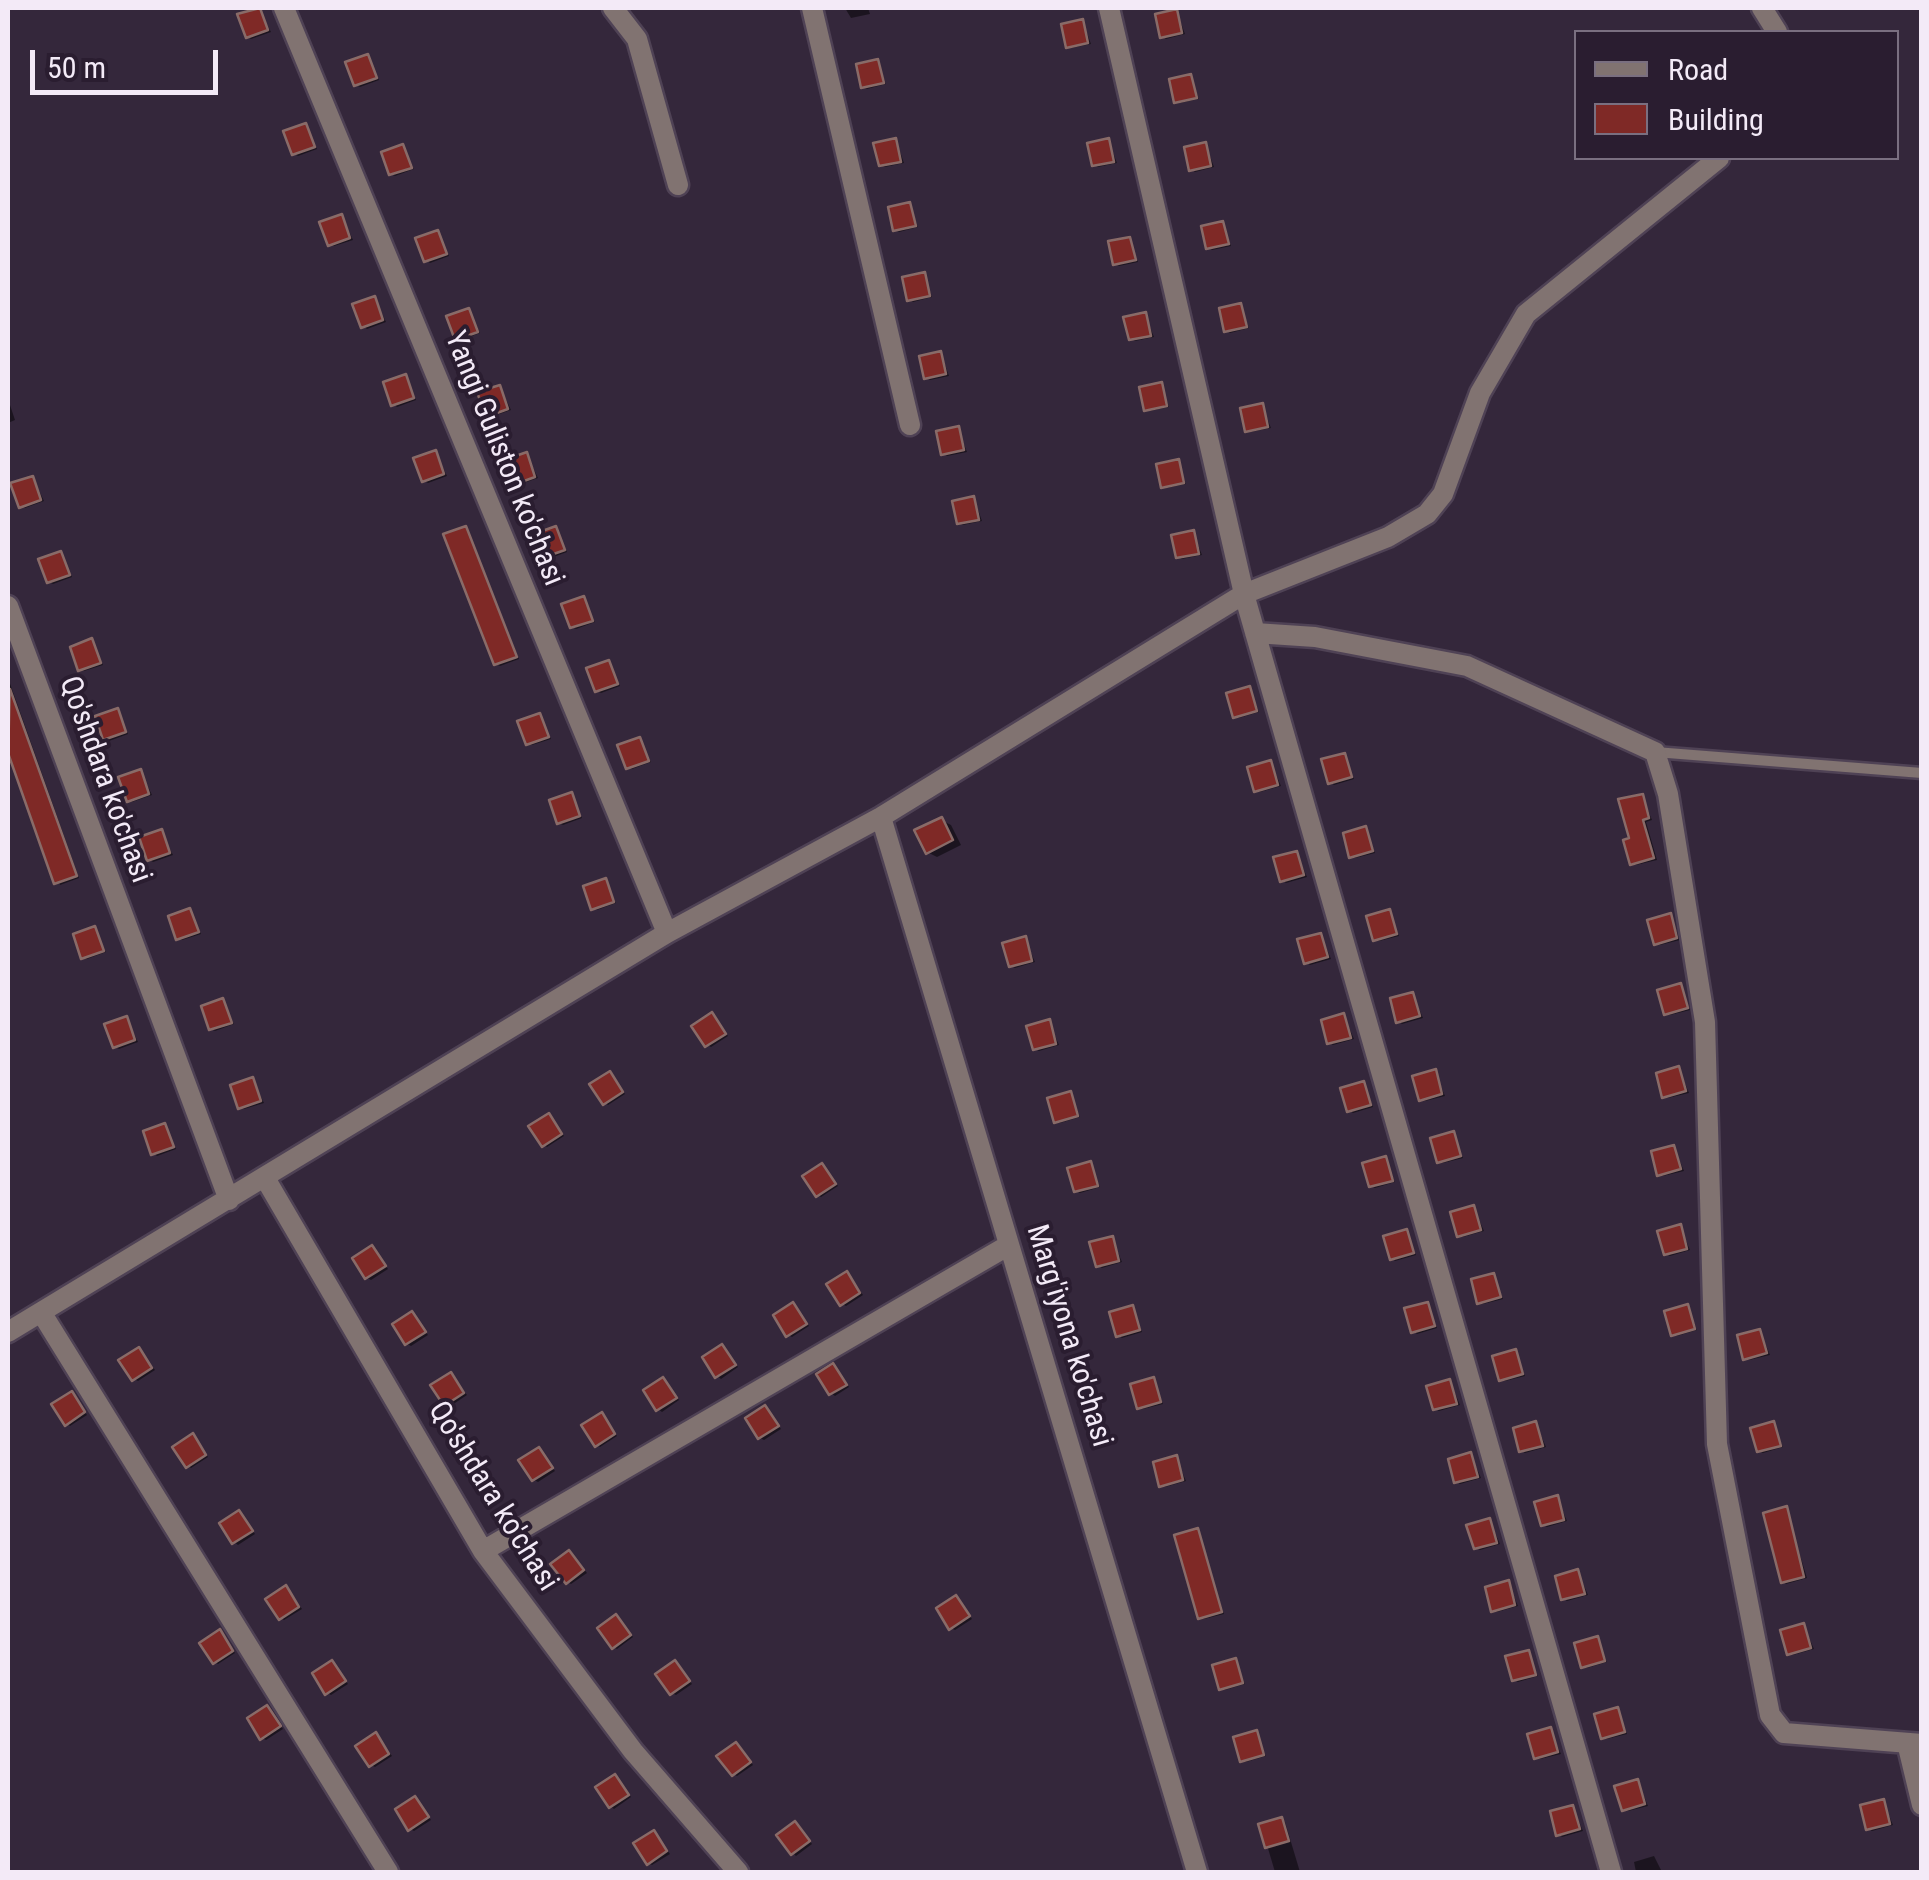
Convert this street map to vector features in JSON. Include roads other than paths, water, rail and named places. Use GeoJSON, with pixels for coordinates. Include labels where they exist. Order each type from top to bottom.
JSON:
{"type":"FeatureCollection","features":[{"type":"Feature","properties":{"kind":"street","name":"Yangi Guliston ko'chasi"},"geometry":{"type":"LineString","coordinates":[[284,8],[667,933]]}},
{"type":"Feature","properties":{"kind":"street"},"geometry":{"type":"LineString","coordinates":[[613,8],[637,39],[678,184]]}},
{"type":"Feature","properties":{"kind":"street"},"geometry":{"type":"LineString","coordinates":[[812,8],[910,425]]}},
{"type":"Feature","properties":{"kind":"street"},"geometry":{"type":"LineString","coordinates":[[1110,8],[1244,594],[1611,1872]]}},
{"type":"Feature","properties":{"kind":"street"},"geometry":{"type":"LineString","coordinates":[[1762,8],[1776,30]]}},
{"type":"Feature","properties":{"kind":"street"},"geometry":{"type":"LineString","coordinates":[[8,1332],[667,933],[882,817],[1244,594],[1388,537],[1427,514],[1443,494],[1480,393],[1526,314],[1717,160]]}},
{"type":"Feature","properties":{"kind":"street","name":"Qo'shdara ko'chasi"},"geometry":{"type":"LineString","coordinates":[[8,606],[229,1200]]}},
{"type":"Feature","properties":{"kind":"street"},"geometry":{"type":"LineString","coordinates":[[1255,632],[1315,637],[1468,666],[1656,752],[1668,794],[1705,1022],[1717,1444],[1770,1716],[1784,1734],[1914,1743],[1922,1805]]}},
{"type":"Feature","properties":{"kind":"street","name":"Marg'iyona ko'chasi"},"geometry":{"type":"LineString","coordinates":[[882,817],[1197,1872]]}},
{"type":"Feature","properties":{"kind":"street","name":"Qo'shdara ko'chasi"},"geometry":{"type":"LineString","coordinates":[[264,1178],[484,1551],[633,1752],[738,1872]]}},
{"type":"Feature","properties":{"kind":"street"},"geometry":{"type":"LineString","coordinates":[[484,1551],[1009,1244]]}},
{"type":"Feature","properties":{"kind":"street"},"geometry":{"type":"LineString","coordinates":[[41,1312],[388,1872]]}},
{"type":"Feature","properties":{"kind":"lane"},"geometry":{"type":"LineString","coordinates":[[1656,752],[1922,773]]}}]}
